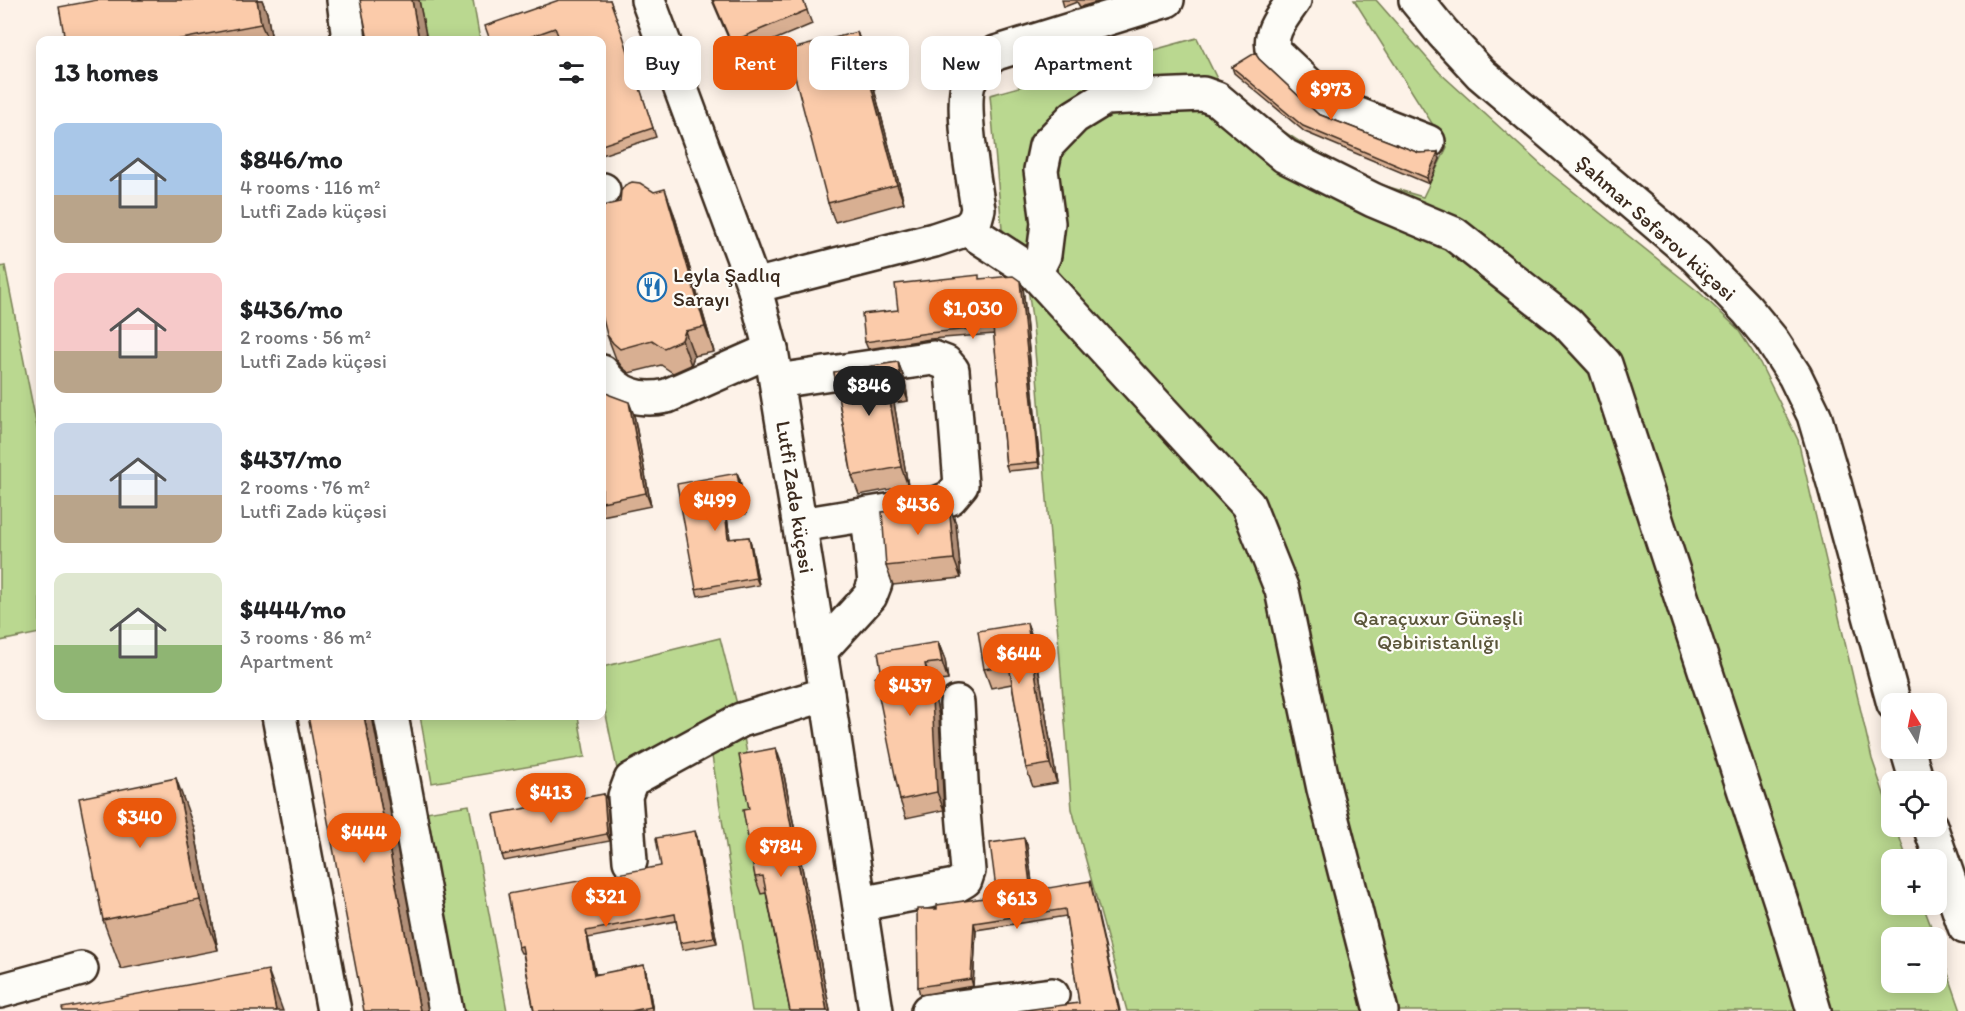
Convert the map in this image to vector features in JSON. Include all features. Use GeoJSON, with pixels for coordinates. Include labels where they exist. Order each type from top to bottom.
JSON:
{"type":"FeatureCollection","features":[{"type":"Feature","properties":{"kind":"main road"},"geometry":{"type":"LineString","coordinates":[[344,0],[348,36]]}},
{"type":"Feature","properties":{"kind":"main road","name":"Lutfi Zadə küçəsi"},"geometry":{"type":"LineString","coordinates":[[648,0],[754,286],[774,365],[876,1011]]}},
{"type":"Feature","properties":{"kind":"main road"},"geometry":{"type":"LineString","coordinates":[[754,286],[934,240],[967,229],[975,220],[978,208],[965,101],[969,81],[979,65],[996,53],[1167,0]]}},
{"type":"Feature","properties":{"kind":"main road"},"geometry":{"type":"LineString","coordinates":[[1294,0],[1274,31],[1271,44],[1274,52],[1328,103],[1428,142]]}},
{"type":"Feature","properties":{"kind":"main road","name":"Şahmar Səfərov küçəsi"},"geometry":{"type":"LineString","coordinates":[[1416,0],[1481,74],[1696,257],[1747,310],[1771,339],[1795,375],[1814,415],[1832,473],[1891,693]]}},
{"type":"Feature","properties":{"kind":"main road"},"geometry":{"type":"LineString","coordinates":[[1035,273],[1044,255],[1048,223],[1041,170],[1046,146],[1060,131],[1074,117],[1105,98],[1203,94],[1217,99],[1285,156],[1373,200],[1454,234],[1567,323],[1605,364],[1777,888],[1814,1011]]}},
{"type":"Feature","properties":{"kind":"main road"},"geometry":{"type":"LineString","coordinates":[[967,229],[1035,273],[1248,505],[1282,590],[1324,789],[1381,1011]]}},
{"type":"Feature","properties":{"kind":"main road"},"geometry":{"type":"LineString","coordinates":[[606,378],[611,385],[629,394],[650,400],[774,365],[933,358],[946,363],[952,370],[961,484],[950,498],[938,503],[800,525]]}},
{"type":"Feature","properties":{"kind":"main road"},"geometry":{"type":"LineString","coordinates":[[820,651],[870,596],[875,582],[868,514]]}},
{"type":"Feature","properties":{"kind":"main road"},"geometry":{"type":"LineString","coordinates":[[630,861],[625,796],[631,780],[741,720],[827,694]]}},
{"type":"Feature","properties":{"kind":"main road"},"geometry":{"type":"LineString","coordinates":[[860,904],[955,886],[964,880],[968,871],[957,703]]}},
{"type":"Feature","properties":{"kind":"main road"},"geometry":{"type":"LineString","coordinates":[[280,720],[334,1011]]}},
{"type":"Feature","properties":{"kind":"main road"},"geometry":{"type":"LineString","coordinates":[[392,720],[446,1011]]}},
{"type":"Feature","properties":{"kind":"main road"},"geometry":{"type":"LineString","coordinates":[[1934,837],[1965,927]]}},
{"type":"Feature","properties":{"kind":"main road"},"geometry":{"type":"LineString","coordinates":[[0,991],[81,969]]}},
{"type":"Feature","properties":{"kind":"main road"},"geometry":{"type":"LineString","coordinates":[[928,1011],[1052,995]]}},
{"type":"Feature","properties":{"kind":"green space"},"geometry":{"type":"Polygon","coordinates":[[[419,0],[473,0],[479,36],[426,36],[419,0]]]}},
{"type":"Feature","properties":{"kind":"green space","name":"Qaraçuxur Günəşli Qəbiristanlığı"},"geometry":{"type":"Polygon","coordinates":[[[1354,0],[1376,0],[1440,73],[1550,173],[1700,293],[1737,328],[1760,363],[1798,440],[1872,759],[1881,786],[1881,837],[1899,837],[1904,849],[1881,849],[1881,915],[1927,915],[1931,927],[1881,927],[1881,993],[1947,993],[1947,971],[1961,1011],[1127,1011],[1072,809],[1033,326],[1024,257],[1002,229],[990,95],[1013,89],[1153,90],[1153,50],[1197,38],[1224,93],[1300,142],[1372,182],[1423,197],[1447,147],[1354,0]]]}},
{"type":"Feature","properties":{"kind":"green space"},"geometry":{"type":"Polygon","coordinates":[[[5,266],[36,422],[36,634],[0,641],[0,267],[5,266]]]}},
{"type":"Feature","properties":{"kind":"green space"},"geometry":{"type":"Polygon","coordinates":[[[720,638],[741,720],[792,1011],[752,1011],[707,724],[618,774],[606,715],[606,666],[720,638]]]}},
{"type":"Feature","properties":{"kind":"green space"},"geometry":{"type":"Polygon","coordinates":[[[421,720],[579,720],[585,757],[432,783],[421,720]]]}},
{"type":"Feature","properties":{"kind":"green space"},"geometry":{"type":"Polygon","coordinates":[[[469,805],[507,1011],[462,1011],[426,812],[469,805]]]}},
{"type":"Feature","properties":{"kind":"building"},"geometry":{"type":"Polygon","coordinates":[[[97,0],[257,0],[261,24],[197,36],[64,36],[59,7],[97,0]]]}},
{"type":"Feature","properties":{"kind":"building"},"geometry":{"type":"Polygon","coordinates":[[[360,0],[412,0],[418,36],[367,36],[360,0]]]}},
{"type":"Feature","properties":{"kind":"building"},"geometry":{"type":"Polygon","coordinates":[[[559,0],[610,0],[624,39],[624,90],[641,90],[653,128],[606,144],[606,36],[558,36],[555,28],[532,36],[489,36],[485,26],[559,0]]]}},
{"type":"Feature","properties":{"kind":"building"},"geometry":{"type":"Polygon","coordinates":[[[713,0],[803,0],[807,10],[745,36],[728,36],[713,0]]]}},
{"type":"Feature","properties":{"kind":"building"},"geometry":{"type":"Polygon","coordinates":[[[857,32],[858,36],[842,36],[857,32]]]}},
{"type":"Feature","properties":{"kind":"building"},"geometry":{"type":"Polygon","coordinates":[[[809,45],[809,90],[872,90],[897,185],[828,203],[797,84],[797,48],[809,45]]]}},
{"type":"Feature","properties":{"kind":"building"},"geometry":{"type":"Polygon","coordinates":[[[1255,53],[1318,114],[1419,153],[1438,152],[1427,178],[1303,126],[1232,67],[1255,53]]]}},
{"type":"Feature","properties":{"kind":"building"},"geometry":{"type":"Polygon","coordinates":[[[632,182],[640,183],[654,192],[665,189],[705,327],[685,331],[682,340],[664,348],[652,340],[620,349],[613,343],[606,331],[606,205],[620,202],[621,191],[625,185],[632,182]]]}},
{"type":"Feature","properties":{"kind":"building"},"geometry":{"type":"Polygon","coordinates":[[[979,275],[979,279],[1013,276],[1020,281],[1038,462],[1006,465],[993,327],[865,342],[862,314],[898,310],[895,284],[979,275]]]}},
{"type":"Feature","properties":{"kind":"building"},"geometry":{"type":"Polygon","coordinates":[[[898,362],[901,382],[887,384],[901,467],[852,476],[834,372],[898,362]]]}},
{"type":"Feature","properties":{"kind":"building"},"geometry":{"type":"Polygon","coordinates":[[[606,392],[629,402],[646,493],[606,501],[606,392]]]}},
{"type":"Feature","properties":{"kind":"building"},"geometry":{"type":"Polygon","coordinates":[[[737,473],[743,507],[725,510],[728,539],[749,537],[756,578],[696,589],[677,484],[737,473]]]}},
{"type":"Feature","properties":{"kind":"building"},"geometry":{"type":"Polygon","coordinates":[[[949,505],[954,559],[886,566],[882,512],[949,505]]]}},
{"type":"Feature","properties":{"kind":"building"},"geometry":{"type":"Polygon","coordinates":[[[1027,623],[1050,764],[1026,768],[1009,665],[984,669],[978,631],[1027,623]]]}},
{"type":"Feature","properties":{"kind":"building"},"geometry":{"type":"Polygon","coordinates":[[[938,642],[942,662],[925,664],[932,699],[937,792],[900,800],[875,677],[882,675],[878,652],[938,642]]]}},
{"type":"Feature","properties":{"kind":"building"},"geometry":{"type":"Polygon","coordinates":[[[309,720],[365,720],[420,1011],[364,1011],[309,720]]]}},
{"type":"Feature","properties":{"kind":"building"},"geometry":{"type":"Polygon","coordinates":[[[776,748],[827,1011],[790,1011],[763,876],[755,877],[743,810],[749,809],[739,755],[776,748]]]}},
{"type":"Feature","properties":{"kind":"building"},"geometry":{"type":"Polygon","coordinates":[[[176,778],[200,900],[103,920],[79,798],[176,778]]]}},
{"type":"Feature","properties":{"kind":"building"},"geometry":{"type":"Polygon","coordinates":[[[604,794],[607,834],[502,855],[494,814],[604,794]]]}},
{"type":"Feature","properties":{"kind":"building"},"geometry":{"type":"Polygon","coordinates":[[[695,831],[714,937],[680,943],[675,914],[586,931],[594,975],[644,965],[651,1007],[631,1011],[534,1011],[522,946],[518,947],[508,894],[661,866],[656,838],[695,831]]]}},
{"type":"Feature","properties":{"kind":"building"},"geometry":{"type":"Polygon","coordinates":[[[1024,838],[1031,891],[1090,881],[1119,1011],[1018,1011],[1079,1003],[1065,909],[974,923],[971,979],[918,987],[917,909],[937,909],[937,905],[997,896],[990,843],[1024,838]]]}},
{"type":"Feature","properties":{"kind":"building"},"geometry":{"type":"Polygon","coordinates":[[[268,970],[276,1011],[63,1011],[62,1008],[268,970]]]}},
{"type":"Feature","properties":{"kind":"place","name":"Leyla Şadlıq Sarayı"},"geometry":{"type":"Point","coordinates":[652,287]}}]}
